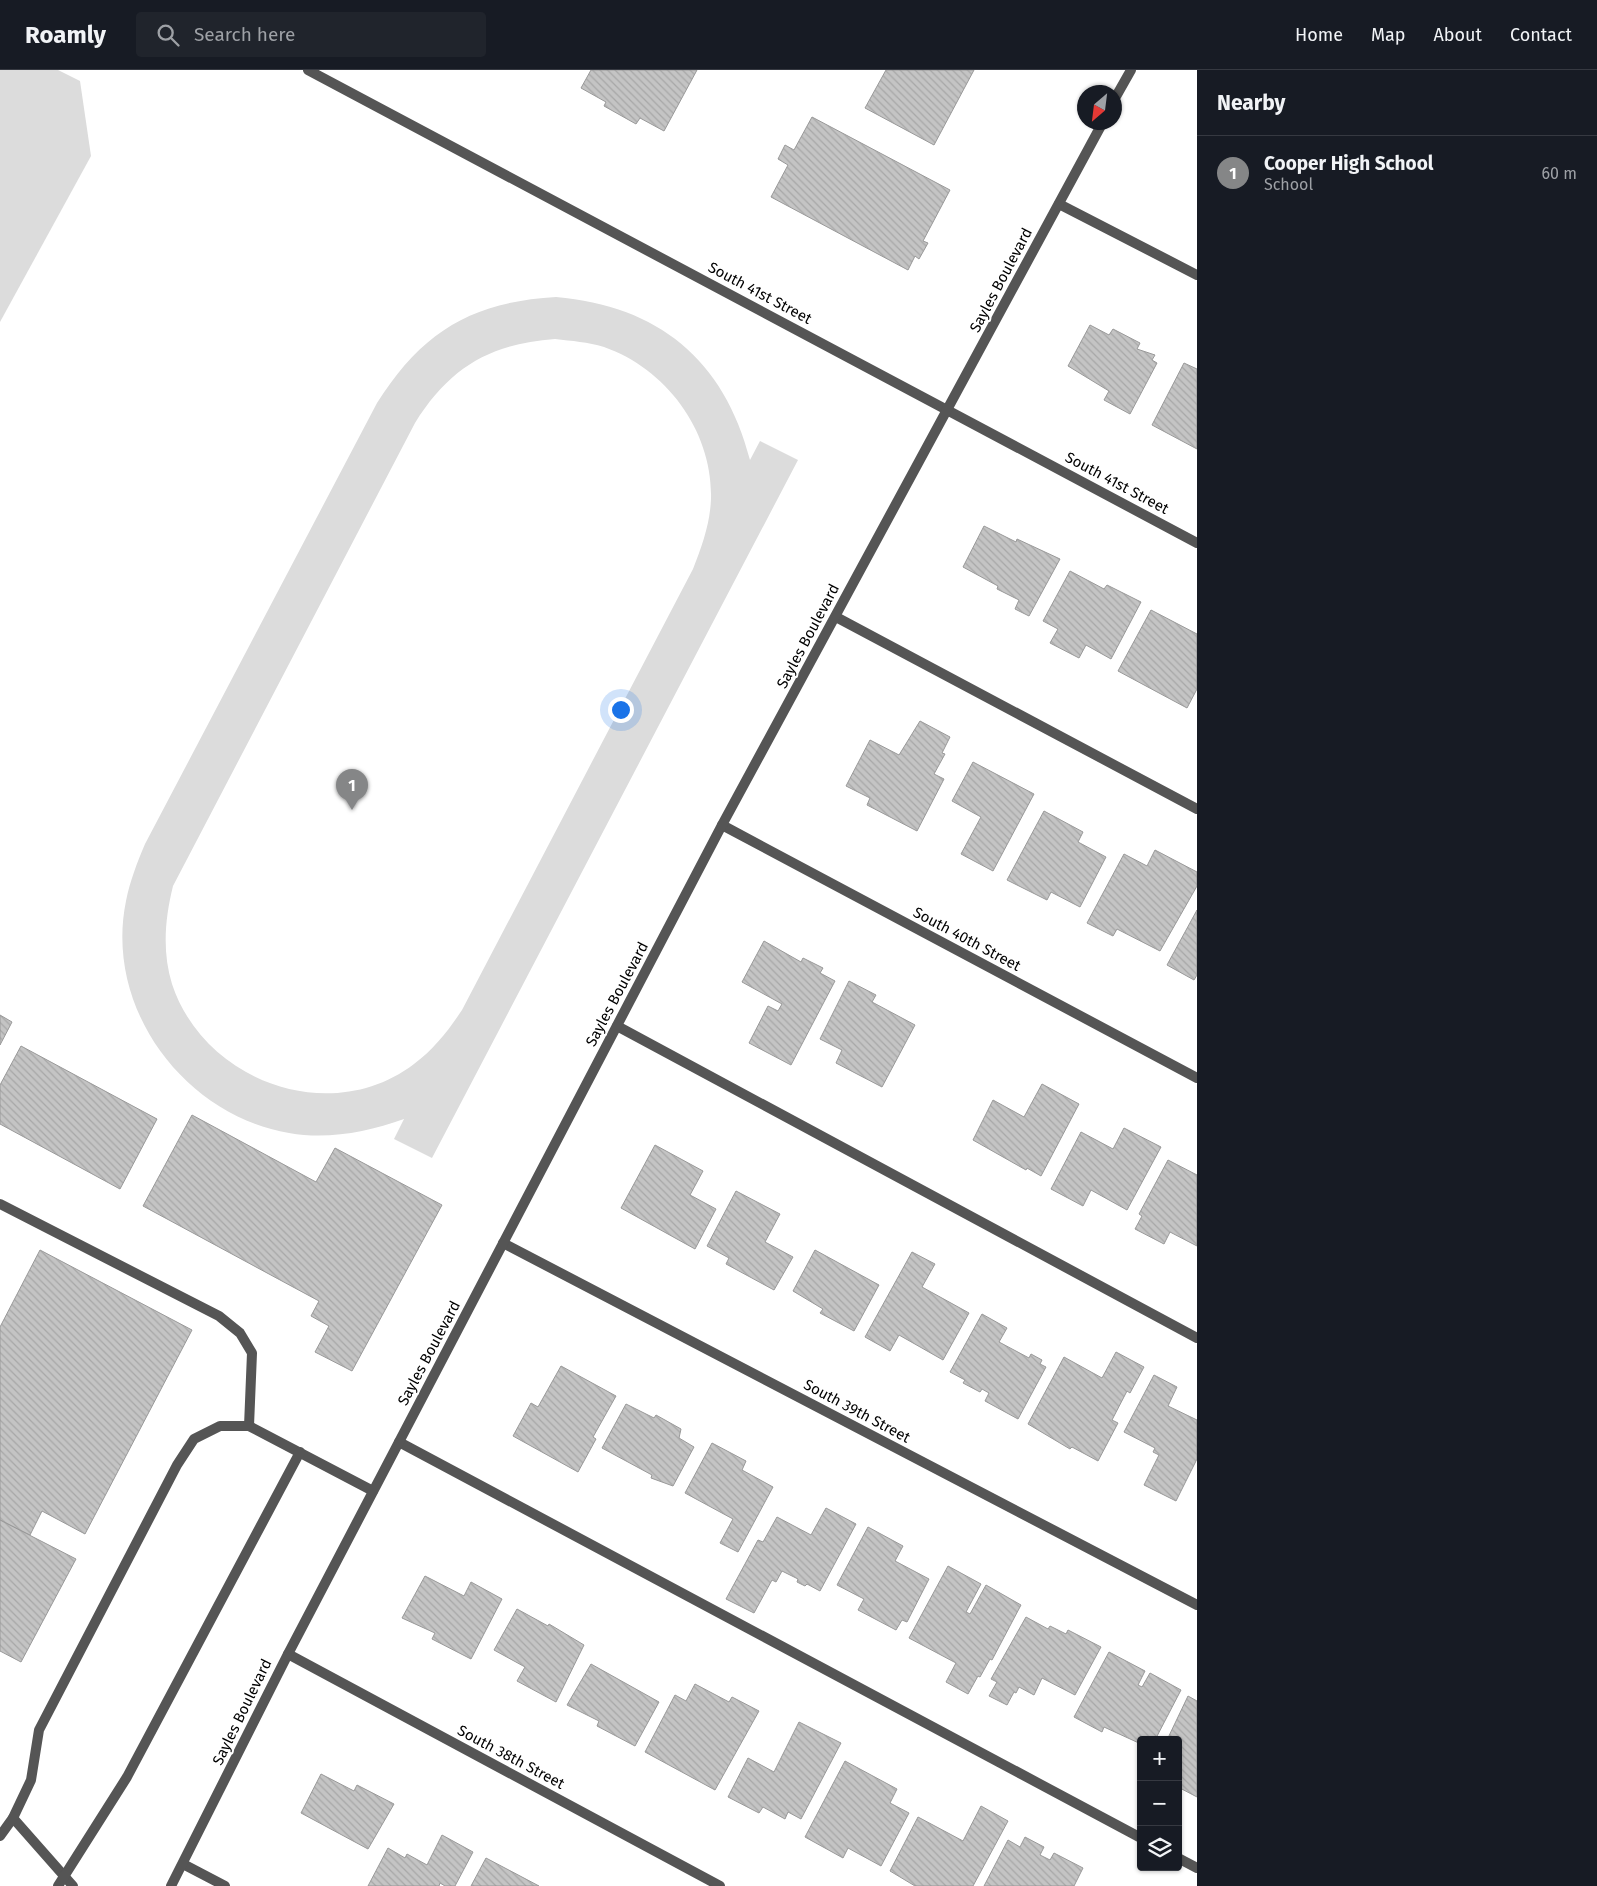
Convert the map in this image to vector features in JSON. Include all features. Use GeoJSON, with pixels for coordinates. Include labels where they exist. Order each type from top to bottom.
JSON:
{"type":"FeatureCollection","features":[{"type":"Feature","properties":{"kind":"street","name":"South 41st Street"},"geometry":{"type":"LineString","coordinates":[[308,70],[1197,542]]}},
{"type":"Feature","properties":{"kind":"street"},"geometry":{"type":"LineString","coordinates":[[1122,86],[1131,70]]}},
{"type":"Feature","properties":{"kind":"street","name":"Sayles Boulevard"},"geometry":{"type":"LineString","coordinates":[[171,1886],[288,1654],[722,825],[1098,130]]}},
{"type":"Feature","properties":{"kind":"street"},"geometry":{"type":"LineString","coordinates":[[1058,204],[1197,275]]}},
{"type":"Feature","properties":{"kind":"street"},"geometry":{"type":"LineString","coordinates":[[836,616],[1197,809]]}},
{"type":"Feature","properties":{"kind":"street","name":"South 40th Street"},"geometry":{"type":"LineString","coordinates":[[722,825],[1197,1078]]}},
{"type":"Feature","properties":{"kind":"street"},"geometry":{"type":"LineString","coordinates":[[617,1026],[1197,1338]]}},
{"type":"Feature","properties":{"kind":"street"},"geometry":{"type":"LineString","coordinates":[[0,1204],[219,1316],[240,1333],[252,1353],[249,1426]]}},
{"type":"Feature","properties":{"kind":"street","name":"South 39th Street"},"geometry":{"type":"LineString","coordinates":[[503,1244],[1197,1605]]}},
{"type":"Feature","properties":{"kind":"street"},"geometry":{"type":"LineString","coordinates":[[0,1836],[13,1818],[31,1780],[39,1730],[177,1465],[194,1440],[220,1426],[249,1426],[373,1491]]}},
{"type":"Feature","properties":{"kind":"street"},"geometry":{"type":"LineString","coordinates":[[400,1442],[1137,1836]]}},
{"type":"Feature","properties":{"kind":"street"},"geometry":{"type":"LineString","coordinates":[[58,1886],[127,1777],[300,1452]]}},
{"type":"Feature","properties":{"kind":"street","name":"South 38th Street"},"geometry":{"type":"LineString","coordinates":[[288,1654],[720,1886]]}},
{"type":"Feature","properties":{"kind":"street"},"geometry":{"type":"LineString","coordinates":[[13,1818],[73,1886]]}},
{"type":"Feature","properties":{"kind":"street"},"geometry":{"type":"LineString","coordinates":[[1182,1860],[1197,1868]]}},
{"type":"Feature","properties":{"kind":"street"},"geometry":{"type":"LineString","coordinates":[[183,1864],[225,1886]]}},
{"type":"Feature","properties":{"kind":"shaded area"},"geometry":{"type":"Polygon","coordinates":[[[0,70],[58,70],[80,81],[91,156],[0,322],[0,70]]]}},
{"type":"Feature","properties":{"kind":"shaded area"},"geometry":{"type":"Polygon","coordinates":[[[556,297],[593,302],[626,312],[655,326],[682,344],[704,366],[723,393],[738,424],[750,460],[760,441],[798,460],[432,1158],[394,1139],[404,1119],[376,1128],[347,1134],[318,1136],[289,1133],[251,1122],[216,1104],[185,1080],[160,1050],[140,1017],[127,980],[122,941],[126,901],[134,872],[145,844],[377,403],[394,378],[412,357],[452,325],[474,314],[526,300],[556,297]],[[555,339],[511,346],[491,353],[458,373],[442,387],[428,404],[415,423],[173,886],[168,910],[167,960],[172,984],[188,1018],[212,1046],[240,1069],[274,1084],[309,1092],[345,1092],[381,1083],[414,1064],[446,1032],[462,1010],[693,569],[707,526],[711,499],[710,474],[704,450],[695,427],[682,406],[666,387],[648,371],[627,357],[604,347],[555,339]]]}},
{"type":"Feature","properties":{"kind":"building"},"geometry":{"type":"Polygon","coordinates":[[[591,70],[697,70],[664,131],[640,118],[636,124],[604,106],[606,102],[581,88],[591,70]]]}},
{"type":"Feature","properties":{"kind":"building"},"geometry":{"type":"Polygon","coordinates":[[[886,70],[974,70],[934,145],[865,108],[886,70]]]}},
{"type":"Feature","properties":{"kind":"building"},"geometry":{"type":"Polygon","coordinates":[[[812,117],[950,190],[923,241],[928,243],[919,259],[915,256],[908,270],[771,197],[788,165],[778,159],[785,145],[794,150],[812,117]]]}},
{"type":"Feature","properties":{"kind":"building"},"geometry":{"type":"Polygon","coordinates":[[[1090,325],[1109,335],[1113,329],[1140,343],[1137,349],[1155,355],[1152,360],[1157,363],[1130,414],[1104,400],[1109,391],[1068,366],[1090,325]]]}},
{"type":"Feature","properties":{"kind":"building"},"geometry":{"type":"Polygon","coordinates":[[[1184,363],[1197,369],[1197,449],[1152,425],[1184,363]]]}},
{"type":"Feature","properties":{"kind":"building"},"geometry":{"type":"Polygon","coordinates":[[[984,526],[1016,542],[1017,539],[1060,559],[1029,616],[1015,609],[1019,600],[997,589],[998,586],[963,567],[984,526]]]}},
{"type":"Feature","properties":{"kind":"building"},"geometry":{"type":"Polygon","coordinates":[[[1070,571],[1104,589],[1107,585],[1141,602],[1111,659],[1086,645],[1079,658],[1050,643],[1058,629],[1043,621],[1070,571]]]}},
{"type":"Feature","properties":{"kind":"building"},"geometry":{"type":"Polygon","coordinates":[[[1151,610],[1197,634],[1197,689],[1187,708],[1118,671],[1151,610]]]}},
{"type":"Feature","properties":{"kind":"building"},"geometry":{"type":"Polygon","coordinates":[[[920,721],[950,737],[942,753],[945,754],[934,774],[944,779],[917,831],[867,805],[870,798],[846,786],[870,740],[899,755],[920,721]]]}},
{"type":"Feature","properties":{"kind":"building"},"geometry":{"type":"Polygon","coordinates":[[[973,762],[1034,794],[993,871],[961,854],[981,817],[952,801],[973,762]]]}},
{"type":"Feature","properties":{"kind":"building"},"geometry":{"type":"Polygon","coordinates":[[[1044,811],[1083,832],[1078,842],[1106,857],[1080,907],[1051,892],[1047,900],[1007,880],[1044,811]]]}},
{"type":"Feature","properties":{"kind":"building"},"geometry":{"type":"Polygon","coordinates":[[[1155,850],[1197,872],[1197,886],[1160,951],[1117,929],[1113,936],[1087,923],[1124,854],[1147,866],[1155,850]]]}},
{"type":"Feature","properties":{"kind":"building"},"geometry":{"type":"Polygon","coordinates":[[[1197,910],[1197,975],[1194,980],[1167,965],[1197,910]]]}},
{"type":"Feature","properties":{"kind":"building"},"geometry":{"type":"Polygon","coordinates":[[[764,941],[801,962],[803,958],[823,968],[820,973],[835,981],[791,1065],[749,1043],[768,1006],[778,1011],[782,1004],[742,982],[764,941]]]}},
{"type":"Feature","properties":{"kind":"building"},"geometry":{"type":"Polygon","coordinates":[[[849,981],[876,995],[872,1002],[915,1025],[882,1087],[836,1063],[842,1050],[820,1039],[849,981]]]}},
{"type":"Feature","properties":{"kind":"building"},"geometry":{"type":"Polygon","coordinates":[[[0,1015],[12,1022],[0,1045],[0,1015]]]}},
{"type":"Feature","properties":{"kind":"building"},"geometry":{"type":"Polygon","coordinates":[[[21,1046],[157,1119],[120,1189],[0,1124],[0,1085],[21,1046]]]}},
{"type":"Feature","properties":{"kind":"building"},"geometry":{"type":"Polygon","coordinates":[[[1042,1084],[1079,1104],[1041,1176],[1027,1168],[1026,1170],[973,1140],[993,1100],[1024,1117],[1042,1084]]]}},
{"type":"Feature","properties":{"kind":"building"},"geometry":{"type":"Polygon","coordinates":[[[192,1115],[316,1182],[335,1148],[442,1205],[352,1371],[315,1352],[329,1326],[311,1316],[319,1301],[143,1206],[192,1115]]]}},
{"type":"Feature","properties":{"kind":"building"},"geometry":{"type":"Polygon","coordinates":[[[1124,1128],[1161,1147],[1127,1210],[1091,1190],[1083,1206],[1051,1189],[1081,1132],[1113,1149],[1124,1128]]]}},
{"type":"Feature","properties":{"kind":"building"},"geometry":{"type":"Polygon","coordinates":[[[655,1145],[703,1171],[690,1195],[716,1209],[695,1249],[621,1208],[655,1145]]]}},
{"type":"Feature","properties":{"kind":"building"},"geometry":{"type":"Polygon","coordinates":[[[1168,1160],[1197,1175],[1197,1246],[1170,1232],[1164,1244],[1135,1229],[1142,1216],[1139,1214],[1168,1160]]]}},
{"type":"Feature","properties":{"kind":"building"},"geometry":{"type":"Polygon","coordinates":[[[736,1191],[780,1214],[765,1242],[793,1257],[774,1290],[726,1264],[729,1258],[707,1246],[736,1191]]]}},
{"type":"Feature","properties":{"kind":"building"},"geometry":{"type":"Polygon","coordinates":[[[40,1250],[192,1330],[85,1534],[42,1511],[30,1535],[0,1520],[0,1327],[40,1250]]]}},
{"type":"Feature","properties":{"kind":"building"},"geometry":{"type":"Polygon","coordinates":[[[815,1250],[879,1285],[854,1331],[820,1313],[823,1309],[793,1291],[815,1250]]]}},
{"type":"Feature","properties":{"kind":"building"},"geometry":{"type":"Polygon","coordinates":[[[912,1252],[935,1264],[922,1287],[969,1313],[943,1360],[899,1335],[890,1351],[865,1337],[912,1252]]]}},
{"type":"Feature","properties":{"kind":"building"},"geometry":{"type":"Polygon","coordinates":[[[982,1314],[1007,1328],[999,1342],[1029,1358],[1031,1354],[1042,1360],[1040,1364],[1046,1367],[1018,1419],[985,1401],[989,1393],[982,1389],[980,1392],[963,1383],[965,1380],[950,1372],[982,1314]]]}},
{"type":"Feature","properties":{"kind":"building"},"geometry":{"type":"Polygon","coordinates":[[[1116,1352],[1144,1367],[1130,1393],[1127,1391],[1112,1420],[1118,1423],[1098,1461],[1072,1447],[1070,1449],[1028,1424],[1064,1357],[1102,1378],[1116,1352]]]}},
{"type":"Feature","properties":{"kind":"building"},"geometry":{"type":"Polygon","coordinates":[[[561,1366],[616,1396],[593,1437],[596,1439],[578,1472],[513,1436],[531,1403],[538,1407],[561,1366]]]}},
{"type":"Feature","properties":{"kind":"building"},"geometry":{"type":"Polygon","coordinates":[[[1154,1375],[1177,1387],[1168,1406],[1197,1420],[1197,1459],[1176,1501],[1144,1485],[1159,1455],[1153,1452],[1155,1448],[1124,1432],[1154,1375]]]}},
{"type":"Feature","properties":{"kind":"building"},"geometry":{"type":"Polygon","coordinates":[[[626,1404],[654,1418],[656,1415],[681,1429],[679,1438],[694,1447],[673,1486],[651,1478],[652,1475],[602,1448],[626,1404]]]}},
{"type":"Feature","properties":{"kind":"building"},"geometry":{"type":"Polygon","coordinates":[[[712,1443],[746,1461],[742,1470],[773,1487],[738,1552],[720,1543],[733,1519],[685,1493],[712,1443]]]}},
{"type":"Feature","properties":{"kind":"building"},"geometry":{"type":"Polygon","coordinates":[[[826,1508],[856,1524],[820,1591],[807,1584],[805,1586],[797,1582],[798,1579],[782,1571],[776,1582],[772,1580],[754,1613],[726,1599],[758,1540],[763,1542],[777,1517],[811,1535],[826,1508]]]}},
{"type":"Feature","properties":{"kind":"building"},"geometry":{"type":"Polygon","coordinates":[[[0,1520],[76,1559],[21,1662],[0,1651],[0,1520]]]}},
{"type":"Feature","properties":{"kind":"building"},"geometry":{"type":"Polygon","coordinates":[[[868,1527],[903,1546],[895,1561],[929,1579],[907,1622],[902,1620],[896,1630],[858,1610],[864,1599],[837,1585],[868,1527]]]}},
{"type":"Feature","properties":{"kind":"building"},"geometry":{"type":"Polygon","coordinates":[[[948,1566],[981,1584],[966,1612],[970,1614],[986,1585],[1021,1605],[992,1660],[990,1659],[980,1677],[978,1676],[968,1694],[946,1682],[956,1663],[909,1638],[948,1566]]]}},
{"type":"Feature","properties":{"kind":"building"},"geometry":{"type":"Polygon","coordinates":[[[425,1576],[464,1596],[471,1582],[502,1599],[471,1659],[432,1639],[435,1633],[402,1618],[425,1576]]]}},
{"type":"Feature","properties":{"kind":"building"},"geometry":{"type":"Polygon","coordinates":[[[517,1609],[548,1626],[549,1624],[584,1645],[556,1702],[517,1681],[525,1667],[494,1650],[517,1609]]]}},
{"type":"Feature","properties":{"kind":"building"},"geometry":{"type":"Polygon","coordinates":[[[1026,1617],[1048,1629],[1050,1626],[1066,1634],[1068,1630],[1101,1647],[1075,1695],[1042,1678],[1034,1695],[1019,1687],[1007,1705],[989,1696],[997,1682],[991,1679],[1026,1617]]]}},
{"type":"Feature","properties":{"kind":"building"},"geometry":{"type":"Polygon","coordinates":[[[1109,1652],[1145,1671],[1138,1685],[1142,1687],[1150,1673],[1181,1690],[1157,1736],[1137,1736],[1137,1742],[1104,1727],[1102,1732],[1074,1717],[1109,1652]]]}},
{"type":"Feature","properties":{"kind":"building"},"geometry":{"type":"Polygon","coordinates":[[[591,1664],[659,1702],[635,1746],[597,1726],[599,1721],[567,1705],[591,1664]]]}},
{"type":"Feature","properties":{"kind":"building"},"geometry":{"type":"Polygon","coordinates":[[[695,1684],[729,1702],[732,1697],[759,1711],[715,1790],[645,1752],[675,1695],[686,1701],[695,1684]]]}},
{"type":"Feature","properties":{"kind":"building"},"geometry":{"type":"Polygon","coordinates":[[[1188,1696],[1197,1701],[1197,1797],[1182,1789],[1182,1736],[1169,1736],[1188,1696]]]}},
{"type":"Feature","properties":{"kind":"building"},"geometry":{"type":"Polygon","coordinates":[[[799,1722],[841,1743],[801,1819],[788,1812],[785,1819],[763,1807],[759,1813],[728,1797],[748,1758],[774,1772],[799,1722]]]}},
{"type":"Feature","properties":{"kind":"building"},"geometry":{"type":"Polygon","coordinates":[[[845,1761],[897,1789],[890,1803],[909,1813],[881,1866],[848,1848],[843,1858],[805,1837],[845,1761]]]}},
{"type":"Feature","properties":{"kind":"building"},"geometry":{"type":"Polygon","coordinates":[[[321,1774],[354,1791],[357,1785],[394,1804],[368,1849],[301,1813],[321,1774]]]}},
{"type":"Feature","properties":{"kind":"building"},"geometry":{"type":"Polygon","coordinates":[[[981,1806],[1008,1821],[973,1886],[915,1886],[890,1871],[918,1817],[963,1841],[981,1806]]]}},
{"type":"Feature","properties":{"kind":"building"},"geometry":{"type":"Polygon","coordinates":[[[442,1835],[473,1852],[455,1886],[445,1886],[440,1883],[439,1886],[368,1886],[388,1848],[405,1858],[407,1854],[427,1865],[442,1835]]]}},
{"type":"Feature","properties":{"kind":"building"},"geometry":{"type":"Polygon","coordinates":[[[1025,1837],[1044,1847],[1040,1855],[1050,1860],[1054,1853],[1083,1868],[1074,1886],[984,1886],[1008,1840],[1020,1847],[1025,1837]]]}},
{"type":"Feature","properties":{"kind":"building"},"geometry":{"type":"Polygon","coordinates":[[[486,1858],[539,1886],[471,1886],[486,1858]]]}},
{"type":"Feature","properties":{"kind":"place","name":"Cooper High School"},"geometry":{"type":"Point","coordinates":[352,810]}}]}
